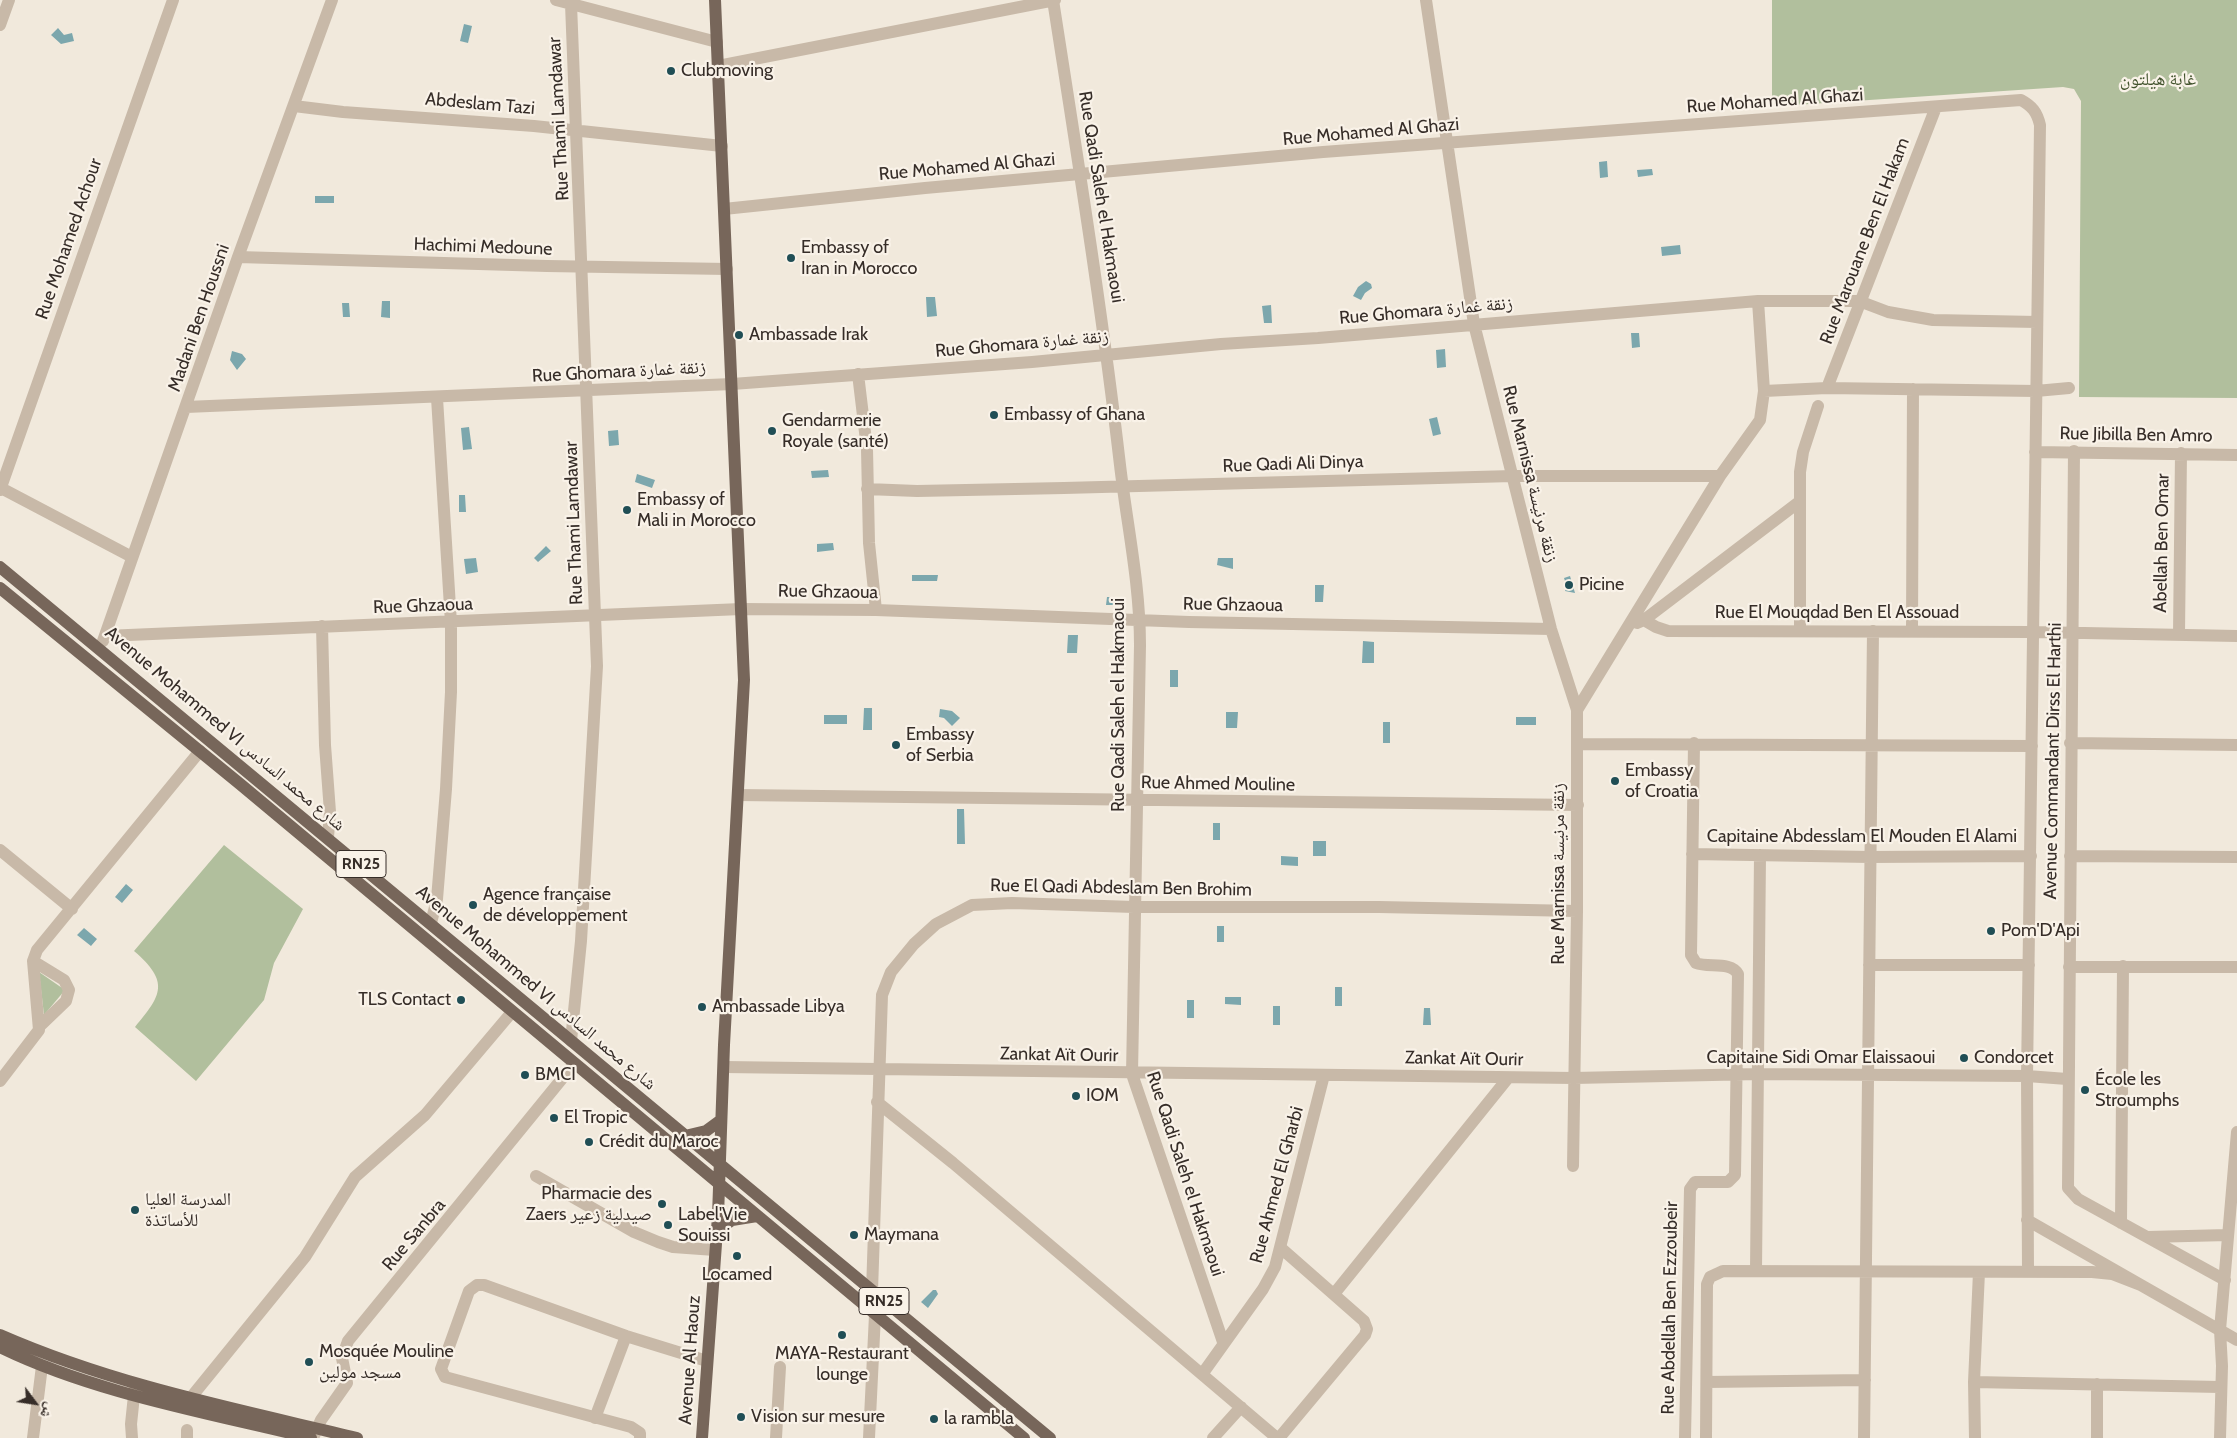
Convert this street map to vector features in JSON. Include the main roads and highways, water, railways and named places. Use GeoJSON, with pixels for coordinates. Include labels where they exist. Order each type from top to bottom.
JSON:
{"type":"FeatureCollection","features":[{"type":"Feature","properties":{"kind":"main road","name":"Avenue Al Haouz"},"geometry":{"type":"LineString","coordinates":[[702,1438],[716,1232],[744,680],[716,0]]}},
{"type":"Feature","properties":{"kind":"main road","name":"Avenue Mohammed VI شارع محمد السادس"},"geometry":{"type":"LineString","coordinates":[[0,567],[328,837],[1050,1438]]}},
{"type":"Feature","properties":{"kind":"main road","name":"Avenue Mohammed VI شارع محمد السادس"},"geometry":{"type":"LineString","coordinates":[[0,588],[200,751],[1024,1438]]}},
{"type":"Feature","properties":{"kind":"main road"},"geometry":{"type":"LineString","coordinates":[[685,1136],[706,1131],[721,1120]]}},
{"type":"Feature","properties":{"kind":"main road"},"geometry":{"type":"LineString","coordinates":[[716,1232],[736,1219],[757,1216]]}},
{"type":"Feature","properties":{"kind":"main road"},"geometry":{"type":"LineString","coordinates":[[0,1335],[135,1389]]}},
{"type":"Feature","properties":{"kind":"main road"},"geometry":{"type":"LineString","coordinates":[[0,1347],[42,1366],[313,1435],[357,1438]]}},
{"type":"Feature","properties":{"kind":"water"},"geometry":{"type":"Polygon","coordinates":[[[464,24],[472,26],[468,43],[460,41],[464,24]]]}},
{"type":"Feature","properties":{"kind":"water"},"geometry":{"type":"Polygon","coordinates":[[[58,28],[64,35],[72,33],[74,41],[61,44],[51,35],[58,28]]]}},
{"type":"Feature","properties":{"kind":"water"},"geometry":{"type":"Polygon","coordinates":[[[1607,161],[1608,177],[1600,178],[1599,162],[1607,161]]]}},
{"type":"Feature","properties":{"kind":"water"},"geometry":{"type":"Polygon","coordinates":[[[1652,169],[1653,175],[1638,177],[1637,170],[1652,169]]]}},
{"type":"Feature","properties":{"kind":"water"},"geometry":{"type":"Polygon","coordinates":[[[315,196],[334,196],[334,203],[315,203],[315,196]]]}},
{"type":"Feature","properties":{"kind":"water"},"geometry":{"type":"Polygon","coordinates":[[[1680,245],[1681,254],[1662,256],[1661,247],[1680,245]]]}},
{"type":"Feature","properties":{"kind":"water"},"geometry":{"type":"Polygon","coordinates":[[[1366,281],[1371,284],[1372,288],[1365,293],[1361,300],[1353,296],[1358,287],[1366,281]]]}},
{"type":"Feature","properties":{"kind":"water"},"geometry":{"type":"Polygon","coordinates":[[[926,297],[935,297],[937,316],[927,317],[926,297]]]}},
{"type":"Feature","properties":{"kind":"water"},"geometry":{"type":"Polygon","coordinates":[[[382,301],[390,301],[390,318],[381,317],[382,301]]]}},
{"type":"Feature","properties":{"kind":"water"},"geometry":{"type":"Polygon","coordinates":[[[342,303],[349,303],[350,317],[343,317],[342,303]]]}},
{"type":"Feature","properties":{"kind":"water"},"geometry":{"type":"Polygon","coordinates":[[[1271,305],[1272,323],[1264,323],[1262,306],[1271,305]]]}},
{"type":"Feature","properties":{"kind":"water"},"geometry":{"type":"Polygon","coordinates":[[[1631,333],[1639,333],[1640,347],[1632,348],[1631,333]]]}},
{"type":"Feature","properties":{"kind":"water"},"geometry":{"type":"Polygon","coordinates":[[[1445,349],[1446,367],[1437,368],[1436,350],[1445,349]]]}},
{"type":"Feature","properties":{"kind":"water"},"geometry":{"type":"Polygon","coordinates":[[[232,351],[242,354],[246,359],[237,370],[230,360],[232,351]]]}},
{"type":"Feature","properties":{"kind":"water"},"geometry":{"type":"Polygon","coordinates":[[[1437,417],[1441,434],[1433,436],[1429,419],[1437,417]]]}},
{"type":"Feature","properties":{"kind":"water"},"geometry":{"type":"Polygon","coordinates":[[[469,427],[472,449],[463,450],[461,428],[469,427]]]}},
{"type":"Feature","properties":{"kind":"water"},"geometry":{"type":"Polygon","coordinates":[[[618,430],[619,445],[609,446],[608,431],[618,430]]]}},
{"type":"Feature","properties":{"kind":"water"},"geometry":{"type":"Polygon","coordinates":[[[828,470],[829,477],[812,478],[811,471],[828,470]]]}},
{"type":"Feature","properties":{"kind":"water"},"geometry":{"type":"Polygon","coordinates":[[[637,474],[655,480],[652,488],[635,482],[637,474]]]}},
{"type":"Feature","properties":{"kind":"water"},"geometry":{"type":"Polygon","coordinates":[[[459,495],[465,495],[466,512],[459,512],[459,495]]]}},
{"type":"Feature","properties":{"kind":"water"},"geometry":{"type":"Polygon","coordinates":[[[833,543],[834,550],[817,552],[817,544],[833,543]]]}},
{"type":"Feature","properties":{"kind":"water"},"geometry":{"type":"Polygon","coordinates":[[[546,546],[551,551],[538,562],[534,558],[546,546]]]}},
{"type":"Feature","properties":{"kind":"water"},"geometry":{"type":"Polygon","coordinates":[[[476,558],[478,572],[466,574],[464,559],[476,558]]]}},
{"type":"Feature","properties":{"kind":"water"},"geometry":{"type":"Polygon","coordinates":[[[1218,558],[1233,558],[1233,569],[1217,565],[1218,558]]]}},
{"type":"Feature","properties":{"kind":"water"},"geometry":{"type":"Polygon","coordinates":[[[912,575],[938,575],[937,581],[912,581],[912,575]]]}},
{"type":"Feature","properties":{"kind":"water","name":"Picine"},"geometry":{"type":"Polygon","coordinates":[[[1570,576],[1575,593],[1565,591],[1567,587],[1564,578],[1570,576]]]}},
{"type":"Feature","properties":{"kind":"water"},"geometry":{"type":"Polygon","coordinates":[[[1315,585],[1324,585],[1323,602],[1315,602],[1315,585]]]}},
{"type":"Feature","properties":{"kind":"water"},"geometry":{"type":"Polygon","coordinates":[[[1107,597],[1125,598],[1119,605],[1106,605],[1107,597]]]}},
{"type":"Feature","properties":{"kind":"water"},"geometry":{"type":"Polygon","coordinates":[[[1068,635],[1078,635],[1077,653],[1067,653],[1068,635]]]}},
{"type":"Feature","properties":{"kind":"water"},"geometry":{"type":"Polygon","coordinates":[[[1363,641],[1374,642],[1374,663],[1362,663],[1363,641]]]}},
{"type":"Feature","properties":{"kind":"water"},"geometry":{"type":"Polygon","coordinates":[[[1170,670],[1178,670],[1178,687],[1170,687],[1170,670]]]}},
{"type":"Feature","properties":{"kind":"water"},"geometry":{"type":"Polygon","coordinates":[[[864,708],[872,708],[872,730],[863,730],[864,708]]]}},
{"type":"Feature","properties":{"kind":"water"},"geometry":{"type":"Polygon","coordinates":[[[940,709],[952,711],[960,718],[952,726],[944,718],[939,717],[940,709]]]}},
{"type":"Feature","properties":{"kind":"water"},"geometry":{"type":"Polygon","coordinates":[[[1226,712],[1238,712],[1237,728],[1226,728],[1226,712]]]}},
{"type":"Feature","properties":{"kind":"water"},"geometry":{"type":"Polygon","coordinates":[[[824,715],[847,715],[847,724],[824,724],[824,715]]]}},
{"type":"Feature","properties":{"kind":"water"},"geometry":{"type":"Polygon","coordinates":[[[1516,717],[1536,717],[1536,725],[1516,725],[1516,717]]]}},
{"type":"Feature","properties":{"kind":"water"},"geometry":{"type":"Polygon","coordinates":[[[1383,722],[1390,722],[1390,743],[1383,743],[1383,722]]]}},
{"type":"Feature","properties":{"kind":"water"},"geometry":{"type":"Polygon","coordinates":[[[957,809],[964,809],[965,844],[957,844],[957,809]]]}},
{"type":"Feature","properties":{"kind":"water"},"geometry":{"type":"Polygon","coordinates":[[[1213,823],[1220,823],[1220,840],[1213,840],[1213,823]]]}},
{"type":"Feature","properties":{"kind":"water"},"geometry":{"type":"Polygon","coordinates":[[[1313,841],[1326,841],[1326,856],[1313,856],[1313,841]]]}},
{"type":"Feature","properties":{"kind":"water"},"geometry":{"type":"Polygon","coordinates":[[[1281,856],[1298,857],[1298,866],[1281,865],[1281,856]]]}},
{"type":"Feature","properties":{"kind":"water"},"geometry":{"type":"Polygon","coordinates":[[[126,884],[133,890],[122,903],[115,897],[126,884]]]}},
{"type":"Feature","properties":{"kind":"water"},"geometry":{"type":"Polygon","coordinates":[[[1217,926],[1224,926],[1224,942],[1217,942],[1217,926]]]}},
{"type":"Feature","properties":{"kind":"water"},"geometry":{"type":"Polygon","coordinates":[[[84,928],[97,939],[91,946],[77,935],[84,928]]]}},
{"type":"Feature","properties":{"kind":"water"},"geometry":{"type":"Polygon","coordinates":[[[1335,987],[1342,987],[1342,1006],[1335,1006],[1335,987]]]}},
{"type":"Feature","properties":{"kind":"water"},"geometry":{"type":"Polygon","coordinates":[[[1225,997],[1241,997],[1241,1005],[1225,1004],[1225,997]]]}},
{"type":"Feature","properties":{"kind":"water"},"geometry":{"type":"Polygon","coordinates":[[[1187,1000],[1194,1000],[1194,1018],[1187,1018],[1187,1000]]]}},
{"type":"Feature","properties":{"kind":"water"},"geometry":{"type":"Polygon","coordinates":[[[1273,1006],[1280,1006],[1280,1025],[1273,1025],[1273,1006]]]}},
{"type":"Feature","properties":{"kind":"water"},"geometry":{"type":"Polygon","coordinates":[[[1424,1008],[1430,1008],[1431,1025],[1423,1025],[1424,1008]]]}},
{"type":"Feature","properties":{"kind":"water"},"geometry":{"type":"Polygon","coordinates":[[[933,1290],[936,1290],[938,1294],[928,1308],[921,1302],[933,1290]]]}},
{"type":"Feature","properties":{"kind":"place","name":"Clubmoving"},"geometry":{"type":"Point","coordinates":[671,71]}},
{"type":"Feature","properties":{"kind":"place","name":"Embassy of Iran in Morocco"},"geometry":{"type":"Point","coordinates":[791,258]}},
{"type":"Feature","properties":{"kind":"place","name":"Ambassade Irak"},"geometry":{"type":"Point","coordinates":[739,335]}},
{"type":"Feature","properties":{"kind":"place","name":"Embassy of Ghana"},"geometry":{"type":"Point","coordinates":[994,415]}},
{"type":"Feature","properties":{"kind":"place","name":"Gendarmerie Royale (santé)"},"geometry":{"type":"Point","coordinates":[772,431]}},
{"type":"Feature","properties":{"kind":"place","name":"Embassy of Mali in Morocco"},"geometry":{"type":"Point","coordinates":[627,510]}},
{"type":"Feature","properties":{"kind":"place","name":"Picine"},"geometry":{"type":"Point","coordinates":[1569,585]}},
{"type":"Feature","properties":{"kind":"place","name":"Embassy of Serbia"},"geometry":{"type":"Point","coordinates":[896,745]}},
{"type":"Feature","properties":{"kind":"place","name":"Embassy of Croatia"},"geometry":{"type":"Point","coordinates":[1615,781]}},
{"type":"Feature","properties":{"kind":"place","name":"Agence française de développement"},"geometry":{"type":"Point","coordinates":[473,905]}},
{"type":"Feature","properties":{"kind":"place","name":"Pom'D'Api"},"geometry":{"type":"Point","coordinates":[1991,931]}},
{"type":"Feature","properties":{"kind":"place","name":"TLS Contact"},"geometry":{"type":"Point","coordinates":[461,1000]}},
{"type":"Feature","properties":{"kind":"place","name":"Ambassade Libya"},"geometry":{"type":"Point","coordinates":[702,1007]}},
{"type":"Feature","properties":{"kind":"place","name":"Condorcet"},"geometry":{"type":"Point","coordinates":[1964,1058]}},
{"type":"Feature","properties":{"kind":"place","name":"BMCI"},"geometry":{"type":"Point","coordinates":[525,1075]}},
{"type":"Feature","properties":{"kind":"place","name":"École les Stroumphs"},"geometry":{"type":"Point","coordinates":[2085,1090]}},
{"type":"Feature","properties":{"kind":"place","name":"IOM"},"geometry":{"type":"Point","coordinates":[1076,1096]}},
{"type":"Feature","properties":{"kind":"place","name":"El Tropic"},"geometry":{"type":"Point","coordinates":[554,1118]}},
{"type":"Feature","properties":{"kind":"place","name":"Crédit du Maroc"},"geometry":{"type":"Point","coordinates":[589,1142]}},
{"type":"Feature","properties":{"kind":"place","name":"Pharmacie des Zaers صيدلية زعير"},"geometry":{"type":"Point","coordinates":[662,1204]}},
{"type":"Feature","properties":{"kind":"place","name":"المدرسة العليا للأساتذة"},"geometry":{"type":"Point","coordinates":[135,1210]}},
{"type":"Feature","properties":{"kind":"place","name":"Label'Vie Souissi"},"geometry":{"type":"Point","coordinates":[668,1225]}},
{"type":"Feature","properties":{"kind":"place","name":"Maymana"},"geometry":{"type":"Point","coordinates":[854,1235]}},
{"type":"Feature","properties":{"kind":"place","name":"Locamed"},"geometry":{"type":"Point","coordinates":[737,1256]}},
{"type":"Feature","properties":{"kind":"place","name":"MAYA-Restaurant lounge"},"geometry":{"type":"Point","coordinates":[842,1335]}},
{"type":"Feature","properties":{"kind":"place","name":"Mosquée Mouline مسجد مولين"},"geometry":{"type":"Point","coordinates":[309,1362]}},
{"type":"Feature","properties":{"kind":"place","name":"Vision sur mesure"},"geometry":{"type":"Point","coordinates":[741,1417]}},
{"type":"Feature","properties":{"kind":"place","name":"la rambla"},"geometry":{"type":"Point","coordinates":[934,1419]}},
{"type":"Feature","properties":{"kind":"park label","name":"غابة هيلتون"},"geometry":{"type":"Point","coordinates":[2158,80]}}]}
